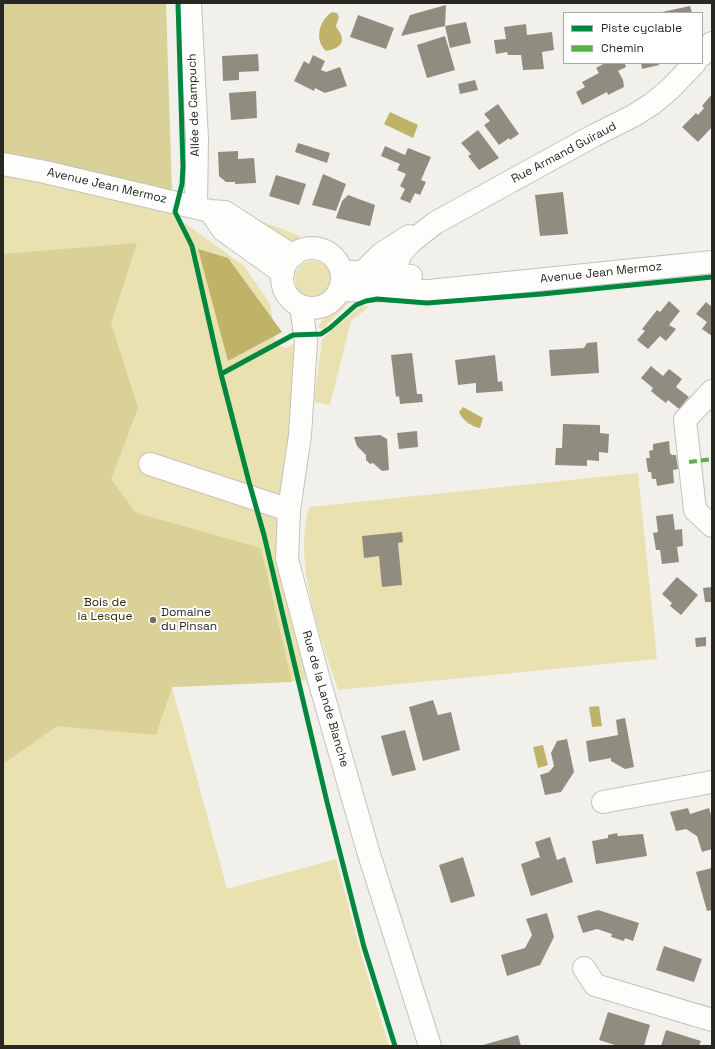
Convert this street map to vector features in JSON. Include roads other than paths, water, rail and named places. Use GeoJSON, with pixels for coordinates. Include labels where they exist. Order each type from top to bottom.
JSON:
{"type":"FeatureCollection","features":[{"type":"Feature","properties":{"kind":"street","name":"Allée de Campuch"},"geometry":{"type":"LineString","coordinates":[[190,3],[197,139],[203,209]]}},
{"type":"Feature","properties":{"kind":"street"},"geometry":{"type":"LineString","coordinates":[[703,54],[712,43]]}},
{"type":"Feature","properties":{"kind":"street","name":"Rue Armand Guiraud"},"geometry":{"type":"LineString","coordinates":[[397,275],[397,265],[400,254],[410,242],[435,223],[633,116],[652,104],[670,89],[694,64]]}},
{"type":"Feature","properties":{"kind":"street","name":"Avenue Jean Mermoz"},"geometry":{"type":"LineString","coordinates":[[3,164],[45,172],[203,209]]}},
{"type":"Feature","properties":{"kind":"street"},"geometry":{"type":"LineString","coordinates":[[203,209],[223,230],[288,264]]}},
{"type":"Feature","properties":{"kind":"street","name":"Rue Armand Guiraud"},"geometry":{"type":"LineString","coordinates":[[347,278],[380,254],[410,235],[424,232]]}},
{"type":"Feature","properties":{"kind":"street"},"geometry":{"type":"LineString","coordinates":[[310,248],[328,252],[335,258],[347,278],[338,294],[330,302],[310,306],[293,301],[286,293],[283,283],[288,264],[301,250],[310,248]]}},
{"type":"Feature","properties":{"kind":"street","name":"Avenue Jean Mermoz"},"geometry":{"type":"LineString","coordinates":[[347,278],[360,289],[429,291],[712,262]]}},
{"type":"Feature","properties":{"kind":"street","name":"Avenue Jean Mermoz"},"geometry":{"type":"LineString","coordinates":[[347,278],[397,275],[490,284]]}},
{"type":"Feature","properties":{"kind":"street","name":"Rue de la Lande Blanche"},"geometry":{"type":"LineString","coordinates":[[310,306],[306,342],[300,435],[288,510],[288,559],[319,680],[368,851],[430,1046]]}},
{"type":"Feature","properties":{"kind":"street"},"geometry":{"type":"LineString","coordinates":[[712,391],[685,420],[695,510],[712,526]]}},
{"type":"Feature","properties":{"kind":"street"},"geometry":{"type":"LineString","coordinates":[[150,464],[288,510]]}},
{"type":"Feature","properties":{"kind":"street"},"geometry":{"type":"LineString","coordinates":[[603,802],[712,782]]}},
{"type":"Feature","properties":{"kind":"street"},"geometry":{"type":"LineString","coordinates":[[584,968],[595,985],[712,1020]]}},
{"type":"Feature","properties":{"kind":"place","name":"Domaine du Pinsan"},"geometry":{"type":"Point","coordinates":[153,620]}},
{"type":"Feature","properties":{"kind":"park label","name":"Bois de la Lesque"},"geometry":{"type":"Point","coordinates":[105,610]}}]}
